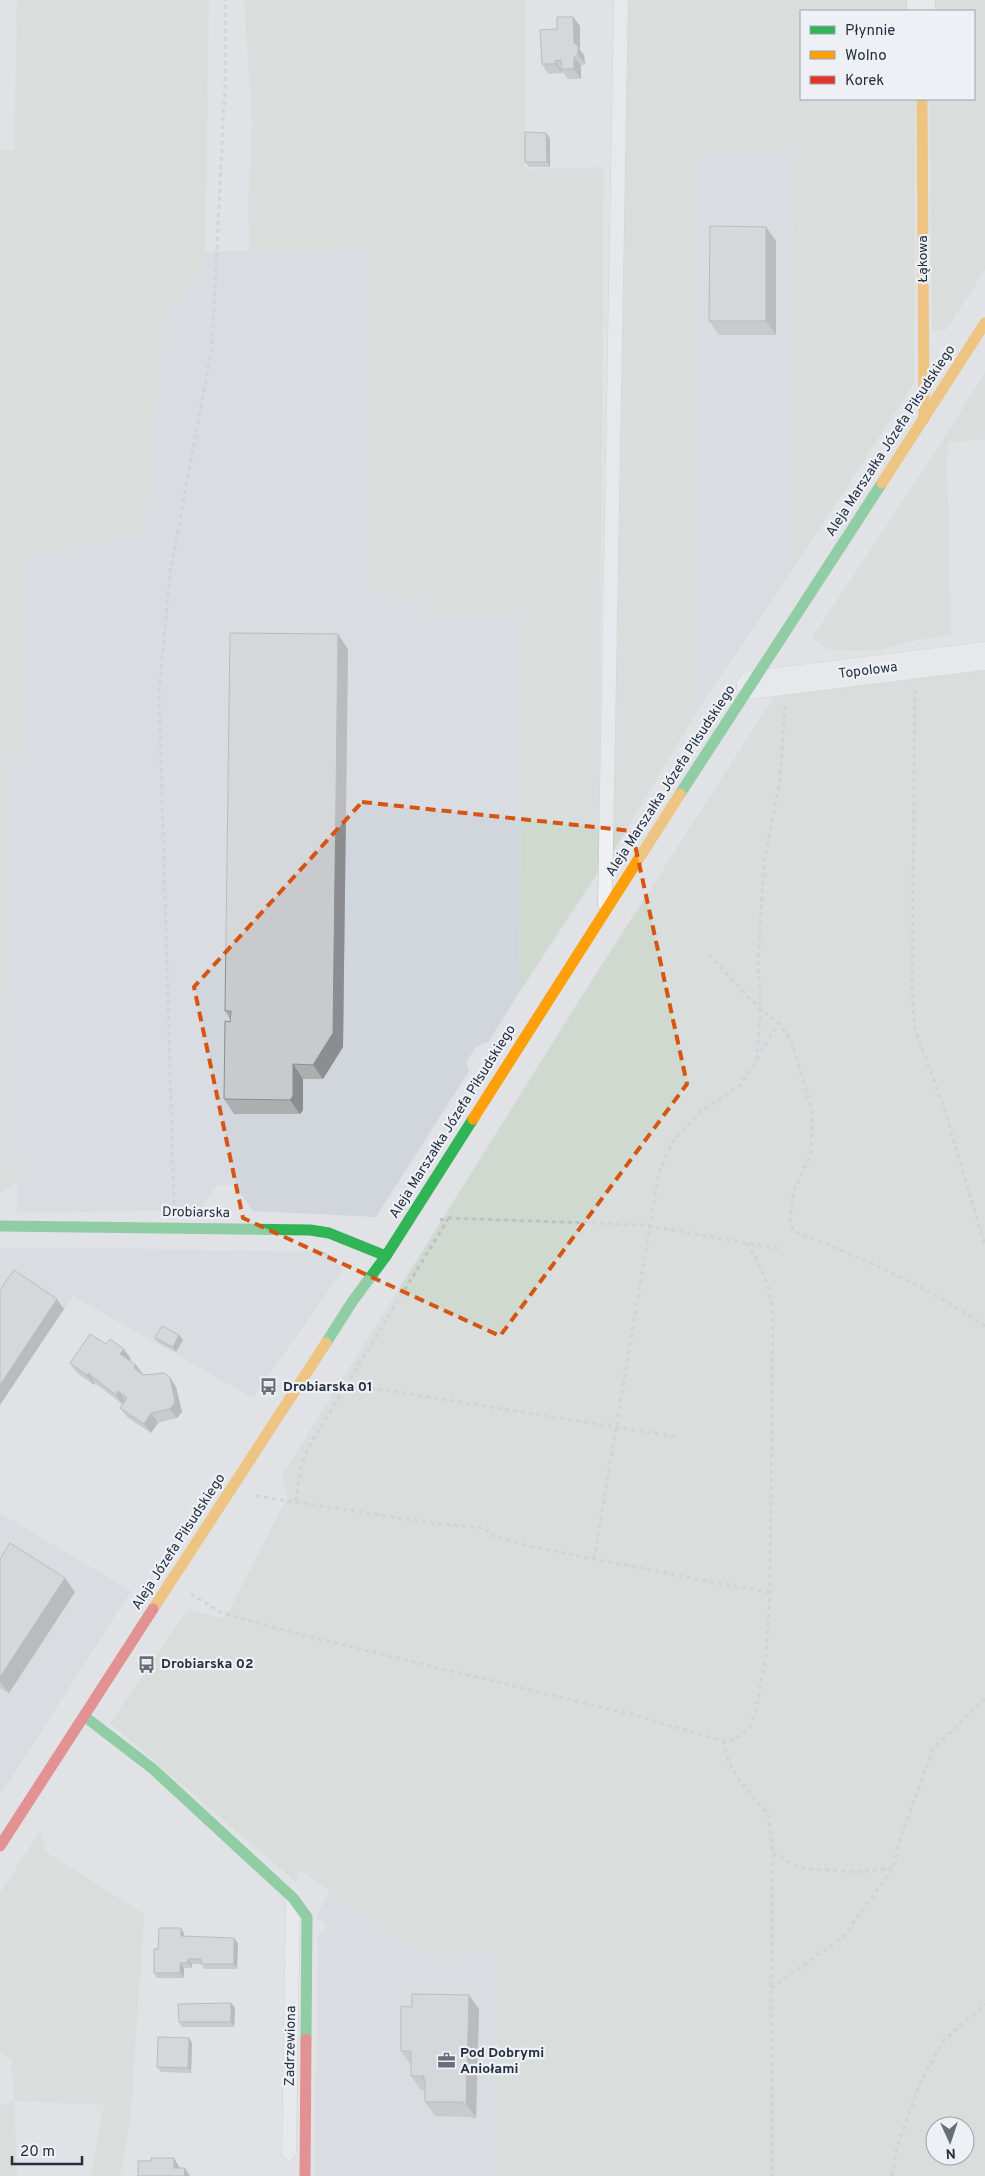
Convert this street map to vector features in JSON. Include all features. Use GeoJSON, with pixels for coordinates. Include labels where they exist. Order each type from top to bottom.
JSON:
{"type":"FeatureCollection","features":[{"type":"Feature","properties":{"kind":"main road","name":"Łąkowa"},"geometry":{"type":"LineString","coordinates":[[922,100],[924,419]]}},
{"type":"Feature","properties":{"kind":"main road","name":"Aleja Marszałka Józefa Piłsudskiego"},"geometry":{"type":"LineString","coordinates":[[386,1256],[604,912],[985,323]]}},
{"type":"Feature","properties":{"kind":"main road","name":"Drobiarska"},"geometry":{"type":"LineString","coordinates":[[0,1226],[314,1230],[330,1234],[386,1256]]}},
{"type":"Feature","properties":{"kind":"main road","name":"Aleja Józefa Piłsudskiego"},"geometry":{"type":"LineString","coordinates":[[0,1846],[352,1302],[386,1256]]}},
{"type":"Feature","properties":{"kind":"main road"},"geometry":{"type":"LineString","coordinates":[[84,1716],[153,1770],[293,1898]]}},
{"type":"Feature","properties":{"kind":"main road","name":"Zadrzewiona"},"geometry":{"type":"LineString","coordinates":[[293,1898],[307,1917],[305,2176]]}},
{"type":"Feature","properties":{"kind":"street","name":"Topolowa"},"geometry":{"type":"LineString","coordinates":[[751,685],[985,656]]}},
{"type":"Feature","properties":{"kind":"lane"},"geometry":{"type":"LineString","coordinates":[[604,912],[621,0]]}},
{"type":"Feature","properties":{"kind":"lane"},"geometry":{"type":"LineString","coordinates":[[289,2153],[293,1898]]}},
{"type":"Feature","properties":{"kind":"path"},"geometry":{"type":"LineString","coordinates":[[174,1228],[159,693],[170,573],[212,347],[225,85],[226,0]]}},
{"type":"Feature","properties":{"kind":"path"},"geometry":{"type":"LineString","coordinates":[[915,665],[912,989],[915,1029],[944,1108],[985,1246]]}},
{"type":"Feature","properties":{"kind":"path"},"geometry":{"type":"LineString","coordinates":[[756,1062],[761,1010],[758,963],[764,862],[780,781],[787,681]]}},
{"type":"Feature","properties":{"kind":"path"},"geometry":{"type":"LineString","coordinates":[[708,955],[761,1010],[778,1023],[792,1042],[812,1111],[812,1153],[794,1191],[790,1218],[794,1231],[871,1262],[949,1301],[985,1326]]}},
{"type":"Feature","properties":{"kind":"path"},"geometry":{"type":"LineString","coordinates":[[594,1559],[659,1172],[674,1139],[701,1110],[739,1086],[756,1062],[778,1023]]}},
{"type":"Feature","properties":{"kind":"path"},"geometry":{"type":"LineString","coordinates":[[296,1502],[300,1470],[305,1455],[448,1218]]}},
{"type":"Feature","properties":{"kind":"path"},"geometry":{"type":"LineString","coordinates":[[436,1222],[448,1218],[626,1223],[779,1248]]}},
{"type":"Feature","properties":{"kind":"path"},"geometry":{"type":"LineString","coordinates":[[172,1580],[212,1608],[228,1614],[390,1658],[634,1715],[723,1741],[739,1737],[750,1726],[762,1683],[768,1634],[770,1593],[773,1312],[771,1295],[764,1272],[746,1243]]}},
{"type":"Feature","properties":{"kind":"path"},"geometry":{"type":"LineString","coordinates":[[347,1384],[678,1437]]}},
{"type":"Feature","properties":{"kind":"path"},"geometry":{"type":"LineString","coordinates":[[253,1495],[433,1523],[483,1528],[492,1536],[519,1544],[770,1593]]}},
{"type":"Feature","properties":{"kind":"path"},"geometry":{"type":"LineString","coordinates":[[771,1988],[843,1937],[893,1868],[902,1833],[933,1748],[985,1699]]}},
{"type":"Feature","properties":{"kind":"path"},"geometry":{"type":"LineString","coordinates":[[723,1741],[728,1760],[736,1776],[768,1814],[773,1853],[771,1988],[772,2176]]}},
{"type":"Feature","properties":{"kind":"path"},"geometry":{"type":"LineString","coordinates":[[773,1853],[800,1868],[856,1872],[893,1868]]}},
{"type":"Feature","properties":{"kind":"path"},"geometry":{"type":"LineString","coordinates":[[892,2176],[897,2148],[921,2080],[944,2040],[985,2004]]}},
{"type":"Feature","properties":{"kind":"highlighted area"},"geometry":{"type":"Polygon","coordinates":[[[362,802],[632,831],[687,1084],[500,1336],[243,1218],[194,987],[362,802]]]}},
{"type":"Feature","properties":{"kind":"shaded area"},"geometry":{"type":"Polygon","coordinates":[[[17,0],[209,0],[205,268],[164,319],[143,536],[70,547],[27,550],[22,761],[7,760],[2,1062],[3,1159],[22,1157],[17,1181],[0,1194],[0,150],[14,150],[17,0]]]}},
{"type":"Feature","properties":{"kind":"shaded area"},"geometry":{"type":"Polygon","coordinates":[[[244,0],[526,0],[525,169],[604,167],[599,871],[519,993],[523,613],[425,611],[426,597],[400,598],[368,590],[373,251],[250,252],[248,209],[252,122],[244,0]]]}},
{"type":"Feature","properties":{"kind":"shaded area"},"geometry":{"type":"Polygon","coordinates":[[[626,0],[916,0],[916,10],[800,10],[800,100],[915,100],[914,383],[790,574],[793,149],[699,151],[697,711],[612,854],[626,0]]]}},
{"type":"Feature","properties":{"kind":"shaded area"},"geometry":{"type":"Polygon","coordinates":[[[928,0],[985,0],[985,270],[946,330],[932,330],[929,100],[975,100],[975,10],[928,10],[928,0]]]}},
{"type":"Feature","properties":{"kind":"shaded area"},"geometry":{"type":"Polygon","coordinates":[[[793,149],[790,574],[697,711],[699,151],[793,149]]]}},
{"type":"Feature","properties":{"kind":"shaded area"},"geometry":{"type":"Polygon","coordinates":[[[373,250],[368,589],[400,598],[426,597],[425,611],[523,612],[519,993],[489,1041],[476,1047],[466,1062],[469,1071],[376,1217],[253,1211],[235,1185],[217,1185],[200,1210],[17,1213],[17,1181],[22,1157],[3,1160],[2,1062],[7,760],[22,760],[27,550],[70,547],[143,536],[164,319],[205,268],[205,251],[373,250]]]}},
{"type":"Feature","properties":{"kind":"shaded area"},"geometry":{"type":"Polygon","coordinates":[[[985,372],[985,440],[947,442],[951,635],[906,642],[879,651],[827,649],[812,638],[940,445],[985,372]]]}},
{"type":"Feature","properties":{"kind":"shaded area"},"geometry":{"type":"Polygon","coordinates":[[[985,670],[985,2176],[495,2176],[498,1952],[424,1954],[298,1869],[297,1883],[110,1723],[188,1609],[225,1619],[288,1496],[281,1477],[580,999],[773,698],[884,678],[985,670]]]}},
{"type":"Feature","properties":{"kind":"shaded area"},"geometry":{"type":"Polygon","coordinates":[[[0,1248],[326,1252],[343,1270],[253,1398],[73,1296],[0,1405],[0,1248]]]}},
{"type":"Feature","properties":{"kind":"shaded area"},"geometry":{"type":"Polygon","coordinates":[[[0,1513],[131,1591],[0,1796],[0,1513]]]}},
{"type":"Feature","properties":{"kind":"shaded area"},"geometry":{"type":"Polygon","coordinates":[[[40,1831],[46,1852],[144,1914],[131,2116],[120,2176],[91,2176],[104,2105],[14,2101],[17,2176],[0,2176],[0,2106],[14,2100],[11,2059],[0,2052],[0,1893],[40,1831]]]}},
{"type":"Feature","properties":{"kind":"shaded area"},"geometry":{"type":"Polygon","coordinates":[[[499,1855],[495,2176],[314,2176],[318,1935],[328,1927],[317,1916],[329,1890],[298,1869],[499,1855]]]}},
{"type":"Feature","properties":{"kind":"building"},"geometry":{"type":"Polygon","coordinates":[[[557,17],[573,17],[574,43],[578,46],[578,54],[574,57],[574,69],[562,69],[561,60],[555,61],[555,64],[542,64],[540,30],[557,29],[557,17]]]}},
{"type":"Feature","properties":{"kind":"building"},"geometry":{"type":"Polygon","coordinates":[[[525,132],[546,133],[547,162],[525,162],[525,132]]]}},
{"type":"Feature","properties":{"kind":"building"},"geometry":{"type":"Polygon","coordinates":[[[710,226],[766,227],[766,321],[709,321],[710,226]]]}},
{"type":"Feature","properties":{"kind":"building"},"geometry":{"type":"Polygon","coordinates":[[[230,633],[338,634],[333,1033],[313,1065],[293,1064],[293,1096],[290,1100],[224,1099],[225,1021],[230,1022],[231,1011],[225,1011],[230,633]]]}},
{"type":"Feature","properties":{"kind":"building"},"geometry":{"type":"Polygon","coordinates":[[[14,1270],[57,1299],[0,1385],[0,1290],[14,1270]]]}},
{"type":"Feature","properties":{"kind":"building"},"geometry":{"type":"Polygon","coordinates":[[[162,1326],[179,1335],[173,1347],[155,1338],[162,1326]]]}},
{"type":"Feature","properties":{"kind":"building"},"geometry":{"type":"Polygon","coordinates":[[[90,1334],[106,1344],[110,1339],[124,1349],[120,1354],[136,1365],[134,1368],[143,1375],[164,1373],[170,1377],[175,1402],[170,1409],[151,1413],[144,1424],[120,1408],[127,1398],[118,1391],[116,1395],[88,1373],[87,1375],[70,1363],[90,1334]]]}},
{"type":"Feature","properties":{"kind":"building"},"geometry":{"type":"Polygon","coordinates":[[[10,1543],[65,1578],[0,1677],[0,1559],[10,1543]]]}},
{"type":"Feature","properties":{"kind":"building"},"geometry":{"type":"Polygon","coordinates":[[[159,1928],[181,1928],[181,1936],[234,1938],[234,1964],[201,1964],[201,1959],[188,1959],[188,1963],[180,1963],[180,1973],[154,1973],[154,1949],[158,1949],[159,1928]]]}},
{"type":"Feature","properties":{"kind":"building"},"geometry":{"type":"Polygon","coordinates":[[[412,1994],[469,1995],[466,2104],[463,2104],[463,2102],[425,2102],[424,2076],[411,2076],[411,2051],[401,2051],[401,2006],[412,2007],[412,1994]]]}},
{"type":"Feature","properties":{"kind":"building"},"geometry":{"type":"Polygon","coordinates":[[[231,2003],[231,2022],[179,2022],[178,2004],[231,2003]]]}},
{"type":"Feature","properties":{"kind":"building"},"geometry":{"type":"Polygon","coordinates":[[[158,2037],[189,2038],[188,2068],[157,2067],[158,2037]]]}},
{"type":"Feature","properties":{"kind":"building"},"geometry":{"type":"Polygon","coordinates":[[[151,2158],[174,2158],[174,2168],[185,2168],[184,2176],[138,2176],[138,2161],[151,2161],[151,2158]]]}},
{"type":"Feature","properties":{"kind":"traffic: fast"},"geometry":{"type":"LineString","coordinates":[[680,794],[882,483]]}},
{"type":"Feature","properties":{"kind":"traffic: fast"},"geometry":{"type":"LineString","coordinates":[[326,1343],[352,1302],[386,1256],[473,1119]]}},
{"type":"Feature","properties":{"kind":"traffic: fast"},"geometry":{"type":"LineString","coordinates":[[0,1226],[310,1230],[329,1233],[386,1256]]}},
{"type":"Feature","properties":{"kind":"traffic: fast"},"geometry":{"type":"LineString","coordinates":[[84,1716],[153,1769],[293,1898],[307,1917],[306,2039]]}},
{"type":"Feature","properties":{"kind":"traffic: slow"},"geometry":{"type":"LineString","coordinates":[[922,100],[924,419]]}},
{"type":"Feature","properties":{"kind":"traffic: slow"},"geometry":{"type":"LineString","coordinates":[[882,483],[985,323]]}},
{"type":"Feature","properties":{"kind":"traffic: slow"},"geometry":{"type":"LineString","coordinates":[[473,1119],[680,794]]}},
{"type":"Feature","properties":{"kind":"traffic: slow"},"geometry":{"type":"LineString","coordinates":[[153,1609],[326,1343]]}},
{"type":"Feature","properties":{"kind":"traffic: jam"},"geometry":{"type":"LineString","coordinates":[[0,1846],[153,1609]]}},
{"type":"Feature","properties":{"kind":"traffic: jam"},"geometry":{"type":"LineString","coordinates":[[305,2176],[306,2039]]}},
{"type":"Feature","properties":{"kind":"place","name":"Drobiarska 01"},"geometry":{"type":"Point","coordinates":[269,1387]}},
{"type":"Feature","properties":{"kind":"place","name":"Drobiarska 02"},"geometry":{"type":"Point","coordinates":[147,1664]}},
{"type":"Feature","properties":{"kind":"place","name":"Pod Dobrymi Aniołami"},"geometry":{"type":"Point","coordinates":[446,2061]}}]}
